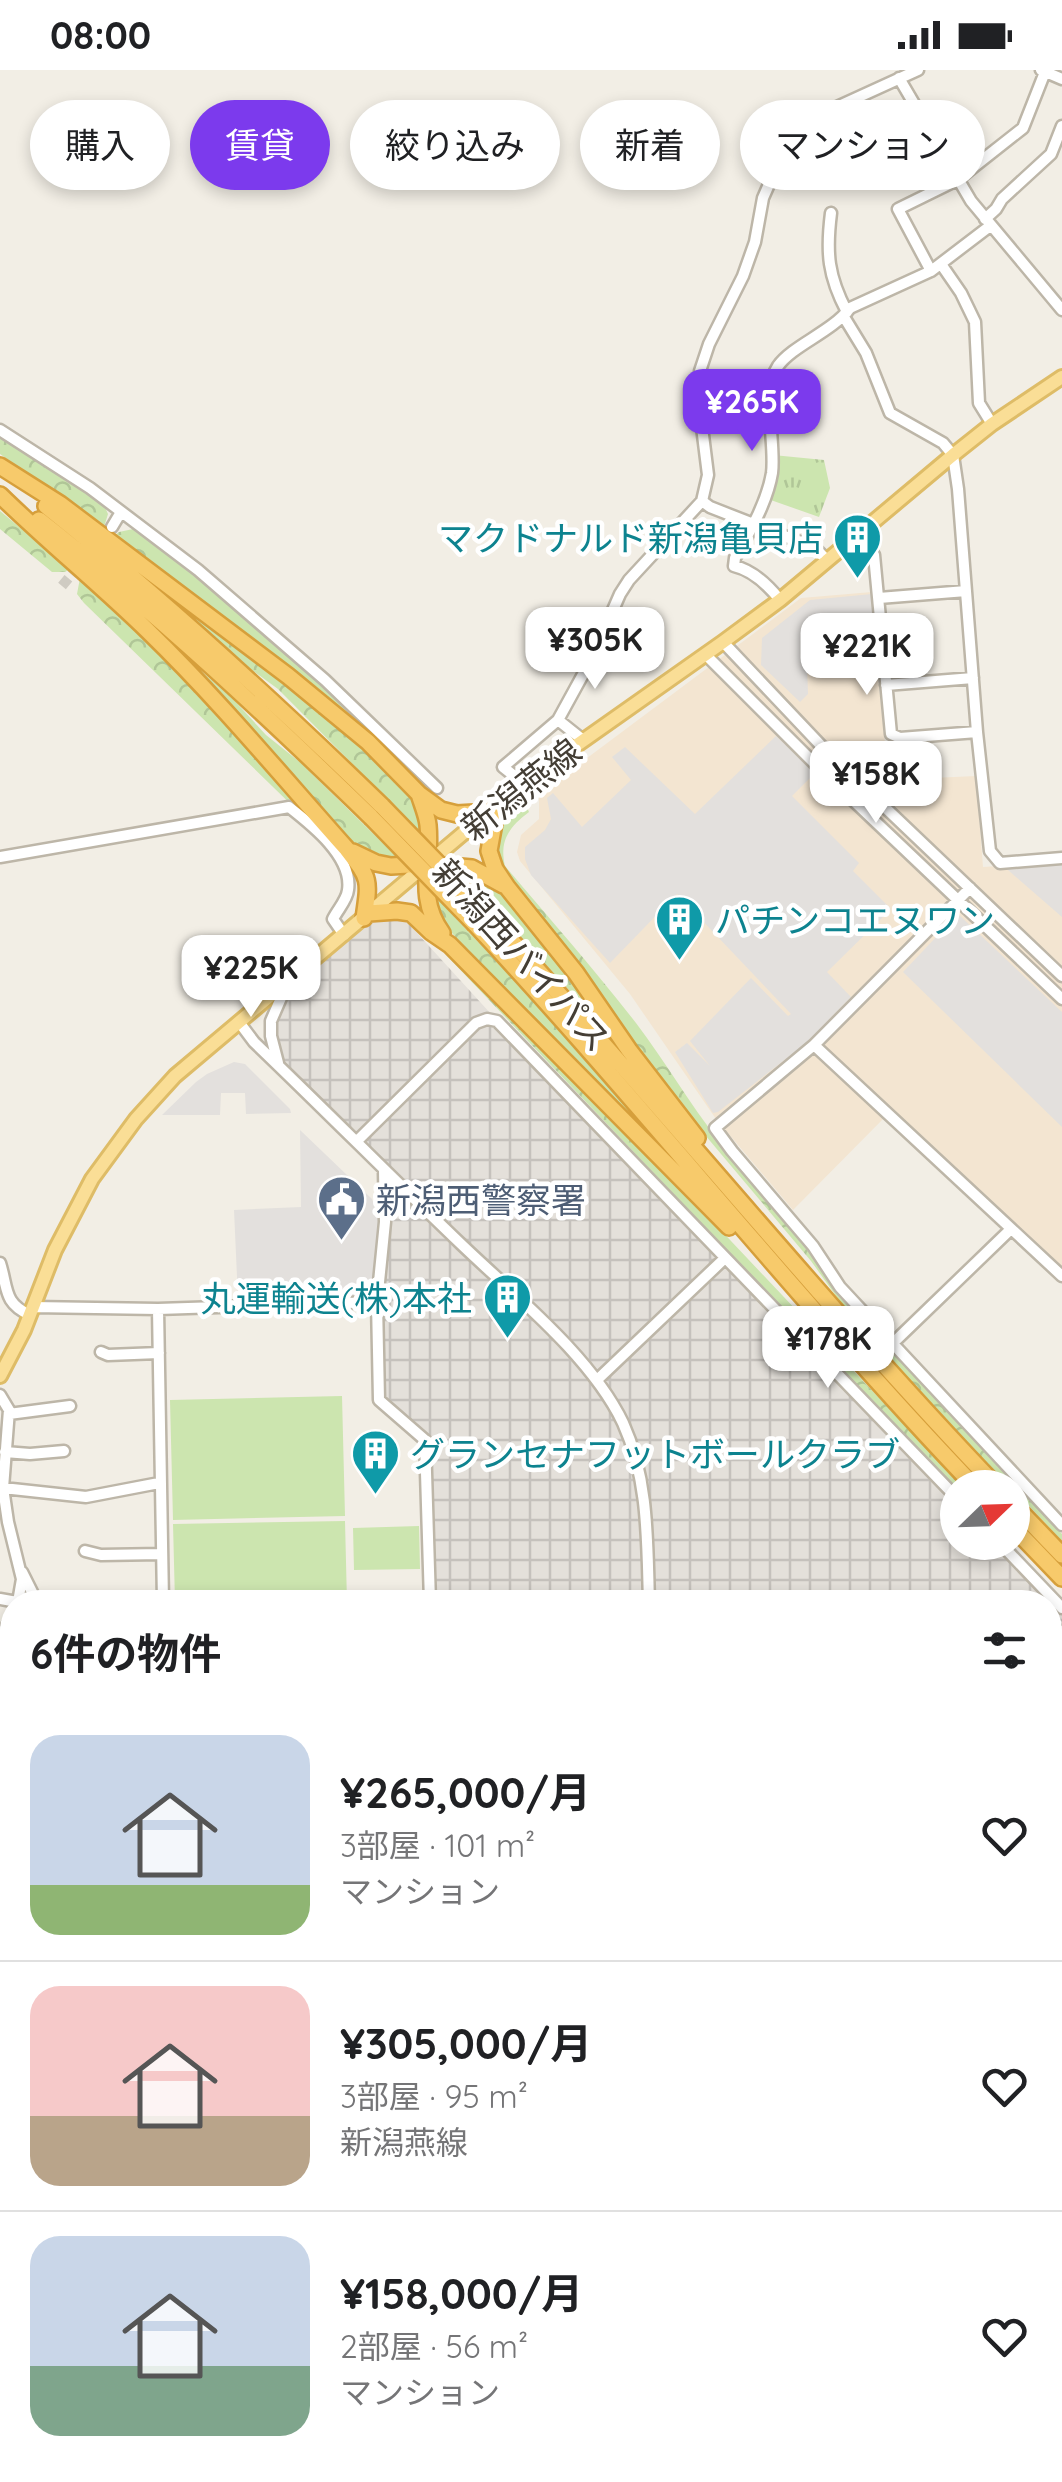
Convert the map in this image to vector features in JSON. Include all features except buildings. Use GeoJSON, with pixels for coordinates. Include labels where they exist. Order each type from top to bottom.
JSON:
{"type":"FeatureCollection","features":[{"type":"Feature","properties":{"kind":"highway"},"geometry":{"type":"LineString","coordinates":[[0,468],[60,504],[288,676],[368,742],[419,794],[449,813],[494,809],[490,851],[507,887],[576,973],[812,1298]]}},
{"type":"Feature","properties":{"kind":"highway","name":"新潟西バイパス"},"geometry":{"type":"LineString","coordinates":[[0,468],[134,578],[260,690],[480,918],[536,990],[960,1470]]}},
{"type":"Feature","properties":{"kind":"highway"},"geometry":{"type":"LineString","coordinates":[[0,492],[36,531],[160,642],[346,848],[368,880],[367,916],[412,913],[450,945]]}},
{"type":"Feature","properties":{"kind":"highway","name":"新潟西バイパス"},"geometry":{"type":"LineString","coordinates":[[0,492],[124,590],[376,812]]}},
{"type":"Feature","properties":{"kind":"highway"},"geometry":{"type":"LineString","coordinates":[[419,794],[428,825],[428,907],[450,945],[696,1195],[812,1298]]}},
{"type":"Feature","properties":{"kind":"highway"},"geometry":{"type":"LineString","coordinates":[[346,848],[382,865],[472,868],[507,887]]}},
{"type":"Feature","properties":{"kind":"highway","name":"新潟西バイパス"},"geometry":{"type":"LineString","coordinates":[[812,1298],[980,1470]]}},
{"type":"Feature","properties":{"kind":"highway"},"geometry":{"type":"LineString","coordinates":[[1030,1522],[1062,1555]]}},
{"type":"Feature","properties":{"kind":"highway"},"geometry":{"type":"LineString","coordinates":[[1030,1545],[1062,1578]]}},
{"type":"Feature","properties":{"kind":"main road","name":"新潟燕線"},"geometry":{"type":"LineString","coordinates":[[0,1376],[55,1250],[92,1179],[136,1118],[175,1076],[524,783],[780,600],[952,455],[1062,377]]}},
{"type":"Feature","properties":{"kind":"street"},"geometry":{"type":"LineString","coordinates":[[524,783],[503,766],[558,720],[629,580],[702,501],[708,476],[700,419],[700,370],[749,261],[769,184],[793,146],[817,120],[840,104],[918,70]]}},
{"type":"Feature","properties":{"kind":"street"},"geometry":{"type":"LineString","coordinates":[[985,158],[1023,128],[1042,71],[1062,79]]}},
{"type":"Feature","properties":{"kind":"street"},"geometry":{"type":"LineString","coordinates":[[899,78],[912,100]]}},
{"type":"Feature","properties":{"kind":"street"},"geometry":{"type":"LineString","coordinates":[[780,600],[769,586],[734,566],[772,471],[771,391],[776,370],[792,354],[877,294],[941,264],[988,223],[1002,199],[1048,156],[1062,126]]}},
{"type":"Feature","properties":{"kind":"street"},"geometry":{"type":"LineString","coordinates":[[1048,156],[1062,162]]}},
{"type":"Feature","properties":{"kind":"street"},"geometry":{"type":"LineString","coordinates":[[931,271],[898,209],[937,190]]}},
{"type":"Feature","properties":{"kind":"street"},"geometry":{"type":"LineString","coordinates":[[964,190],[988,223],[1060,302]]}},
{"type":"Feature","properties":{"kind":"street"},"geometry":{"type":"LineString","coordinates":[[831,213],[827,248],[834,288],[890,414],[943,443],[952,455],[990,852],[1000,862],[1062,858]]}},
{"type":"Feature","properties":{"kind":"street"},"geometry":{"type":"LineString","coordinates":[[941,264],[975,322],[979,404],[992,424]]}},
{"type":"Feature","properties":{"kind":"street"},"geometry":{"type":"LineString","coordinates":[[0,430],[90,488],[198,570],[325,680],[437,788]]}},
{"type":"Feature","properties":{"kind":"street"},"geometry":{"type":"LineString","coordinates":[[702,501],[814,548],[827,560]]}},
{"type":"Feature","properties":{"kind":"street"},"geometry":{"type":"LineString","coordinates":[[112,527],[121,512]]}},
{"type":"Feature","properties":{"kind":"street"},"geometry":{"type":"LineString","coordinates":[[860,533],[874,554],[890,728],[896,737],[977,732]]}},
{"type":"Feature","properties":{"kind":"street"},"geometry":{"type":"LineString","coordinates":[[878,598],[966,591]]}},
{"type":"Feature","properties":{"kind":"street"},"geometry":{"type":"LineString","coordinates":[[723,642],[829,754],[1062,976]]}},
{"type":"Feature","properties":{"kind":"street"},"geometry":{"type":"LineString","coordinates":[[706,655],[1062,999]]}},
{"type":"Feature","properties":{"kind":"street"},"geometry":{"type":"LineString","coordinates":[[886,685],[973,678]]}},
{"type":"Feature","properties":{"kind":"street"},"geometry":{"type":"LineString","coordinates":[[558,720],[583,740]]}},
{"type":"Feature","properties":{"kind":"street"},"geometry":{"type":"LineString","coordinates":[[0,857],[290,806],[343,859],[348,895],[334,919],[344,935]]}},
{"type":"Feature","properties":{"kind":"street"},"geometry":{"type":"LineString","coordinates":[[970,888],[814,1045],[715,1128],[813,1246],[840,1287],[1062,1524]]}},
{"type":"Feature","properties":{"kind":"street"},"geometry":{"type":"LineString","coordinates":[[278,1064],[270,1028],[288,983]]}},
{"type":"Feature","properties":{"kind":"street"},"geometry":{"type":"LineString","coordinates":[[357,1142],[476,1023],[497,1021],[940,1480]]}},
{"type":"Feature","properties":{"kind":"street"},"geometry":{"type":"LineString","coordinates":[[239,1022],[597,1380],[622,1423],[637,1464],[645,1506],[648,1590]]}},
{"type":"Feature","properties":{"kind":"street"},"geometry":{"type":"LineString","coordinates":[[814,1045],[1062,1276]]}},
{"type":"Feature","properties":{"kind":"street"},"geometry":{"type":"LineString","coordinates":[[384,1170],[385,1222],[377,1302],[379,1400],[426,1440],[430,1590]]}},
{"type":"Feature","properties":{"kind":"street"},"geometry":{"type":"LineString","coordinates":[[892,1344],[1011,1229]]}},
{"type":"Feature","properties":{"kind":"street"},"geometry":{"type":"LineString","coordinates":[[597,1380],[725,1258]]}},
{"type":"Feature","properties":{"kind":"street"},"geometry":{"type":"LineString","coordinates":[[0,1263],[10,1301],[16,1308],[31,1311],[377,1302]]}},
{"type":"Feature","properties":{"kind":"street"},"geometry":{"type":"LineString","coordinates":[[158,1309],[163,1590]]}},
{"type":"Feature","properties":{"kind":"street"},"geometry":{"type":"LineString","coordinates":[[101,1352],[159,1354]]}},
{"type":"Feature","properties":{"kind":"street"},"geometry":{"type":"LineString","coordinates":[[0,1395],[9,1414],[3,1488],[8,1522],[30,1590]]}},
{"type":"Feature","properties":{"kind":"street"},"geometry":{"type":"LineString","coordinates":[[9,1414],[70,1406]]}},
{"type":"Feature","properties":{"kind":"street"},"geometry":{"type":"LineString","coordinates":[[5,1452],[64,1451]]}},
{"type":"Feature","properties":{"kind":"street"},"geometry":{"type":"LineString","coordinates":[[3,1488],[86,1496],[159,1484]]}},
{"type":"Feature","properties":{"kind":"street"},"geometry":{"type":"LineString","coordinates":[[85,1551],[101,1555],[162,1554]]}},
{"type":"Feature","properties":{"kind":"street"},"geometry":{"type":"LineString","coordinates":[[1016,1560],[1045,1590]]}},
{"type":"Feature","properties":{"kind":"street"},"geometry":{"type":"LineString","coordinates":[[20,1568],[21,1590]]}},
{"type":"Feature","properties":{"kind":"shaded area"},"geometry":{"type":"Polygon","coordinates":[[[872,592],[889,780],[976,776],[983,867],[1062,862],[1062,1270],[890,1112],[793,1210],[716,1119],[630,994],[520,861],[517,852],[521,835],[539,819],[539,794],[801,598],[872,592]]]}},
{"type":"Feature","properties":{"kind":"shaded area"},"geometry":{"type":"Polygon","coordinates":[[[872,594],[876,659],[807,665],[808,694],[800,702],[761,665],[762,638],[810,600],[872,594]]]}},
{"type":"Feature","properties":{"kind":"shaded area"},"geometry":{"type":"Polygon","coordinates":[[[776,736],[815,773],[792,796],[859,863],[853,871],[891,909],[827,972],[851,997],[805,1044],[713,1113],[675,1052],[687,1043],[710,1066],[690,1041],[751,978],[788,1016],[791,1014],[677,894],[610,963],[531,875],[525,847],[545,830],[551,819],[547,798],[553,793],[582,827],[631,780],[612,757],[625,747],[695,814],[776,736]]]}},
{"type":"Feature","properties":{"kind":"shaded area"},"geometry":{"type":"Polygon","coordinates":[[[1062,858],[1062,917],[1000,863],[1062,858]]]}},
{"type":"Feature","properties":{"kind":"shaded area"},"geometry":{"type":"Polygon","coordinates":[[[397,911],[502,1026],[940,1481],[940,1560],[1015,1560],[1045,1590],[430,1590],[425,1440],[379,1400],[384,1171],[278,1064],[267,1023],[273,1001],[344,935],[397,911]]]}},
{"type":"Feature","properties":{"kind":"shaded area"},"geometry":{"type":"Polygon","coordinates":[[[958,914],[1062,1012],[1062,1127],[903,972],[958,914]]]}},
{"type":"Feature","properties":{"kind":"shaded area"},"geometry":{"type":"Polygon","coordinates":[[[234,1062],[245,1064],[291,1113],[246,1114],[245,1093],[221,1093],[220,1115],[162,1115],[196,1082],[234,1062]]]}},
{"type":"Feature","properties":{"kind":"shaded area"},"geometry":{"type":"Polygon","coordinates":[[[300,1130],[372,1199],[379,1219],[371,1297],[238,1299],[234,1210],[301,1207],[300,1130]]]}},
{"type":"Feature","properties":{"kind":"green space"},"geometry":{"type":"Polygon","coordinates":[[[0,435],[104,505],[108,514],[104,527],[0,454],[0,435]]]}},
{"type":"Feature","properties":{"kind":"green space"},"geometry":{"type":"Polygon","coordinates":[[[773,455],[824,460],[830,488],[819,517],[765,498],[773,455]]]}},
{"type":"Feature","properties":{"kind":"green space"},"geometry":{"type":"Polygon","coordinates":[[[0,511],[70,569],[52,572],[0,529],[0,511]]]}},
{"type":"Feature","properties":{"kind":"green space"},"geometry":{"type":"Polygon","coordinates":[[[133,529],[275,642],[407,766],[318,688],[114,536],[133,529]]]}},
{"type":"Feature","properties":{"kind":"green space"},"geometry":{"type":"Polygon","coordinates":[[[136,569],[289,683],[370,750],[414,799],[423,835],[278,689],[136,569]]]}},
{"type":"Feature","properties":{"kind":"green space"},"geometry":{"type":"Polygon","coordinates":[[[80,578],[158,651],[344,856],[84,603],[77,594],[80,578]]]}},
{"type":"Feature","properties":{"kind":"green space"},"geometry":{"type":"Polygon","coordinates":[[[144,620],[233,699],[266,735],[301,763],[401,861],[363,852],[341,834],[144,620]]]}},
{"type":"Feature","properties":{"kind":"green space"},"geometry":{"type":"Polygon","coordinates":[[[526,805],[529,812],[511,829],[505,842],[505,866],[636,1023],[708,1127],[801,1242],[1003,1470],[992,1470],[849,1314],[811,1261],[700,1129],[501,866],[493,839],[526,805]]]}},
{"type":"Feature","properties":{"kind":"green space"},"geometry":{"type":"Polygon","coordinates":[[[456,868],[490,879],[518,909],[638,1070],[570,991],[456,868]]]}},
{"type":"Feature","properties":{"kind":"green space"},"geometry":{"type":"Polygon","coordinates":[[[433,894],[529,996],[652,1137],[485,972],[441,920],[433,894]]]}},
{"type":"Feature","properties":{"kind":"green space"},"geometry":{"type":"Polygon","coordinates":[[[412,919],[632,1136],[947,1470],[940,1470],[940,1474],[412,919]]]}},
{"type":"Feature","properties":{"kind":"green space"},"geometry":{"type":"Polygon","coordinates":[[[342,1396],[345,1516],[173,1520],[170,1400],[342,1396]]]}},
{"type":"Feature","properties":{"kind":"green space"},"geometry":{"type":"Polygon","coordinates":[[[1030,1499],[1062,1534],[1062,1541],[1030,1507],[1030,1499]]]}},
{"type":"Feature","properties":{"kind":"green space"},"geometry":{"type":"Polygon","coordinates":[[[345,1521],[347,1590],[175,1590],[173,1524],[345,1521]]]}},
{"type":"Feature","properties":{"kind":"green space"},"geometry":{"type":"Polygon","coordinates":[[[419,1526],[420,1569],[354,1570],[353,1528],[419,1526]]]}},
{"type":"Feature","properties":{"kind":"tunnel"},"geometry":{"type":"LineString","coordinates":[[62,586],[82,562]]}},
{"type":"Feature","properties":{"kind":"place","name":"マクドナルド新潟亀貝店"},"geometry":{"type":"Point","coordinates":[858,580]}},
{"type":"Feature","properties":{"kind":"place","name":"パチンコエヌワン"},"geometry":{"type":"Point","coordinates":[680,962]}},
{"type":"Feature","properties":{"kind":"place","name":"新潟西警察署"},"geometry":{"type":"Point","coordinates":[341,1242]}},
{"type":"Feature","properties":{"kind":"place","name":"丸運輸送(株)本社"},"geometry":{"type":"Point","coordinates":[507,1340]}},
{"type":"Feature","properties":{"kind":"place","name":"グランセナフットボールクラブ"},"geometry":{"type":"Point","coordinates":[375,1496]}}]}
